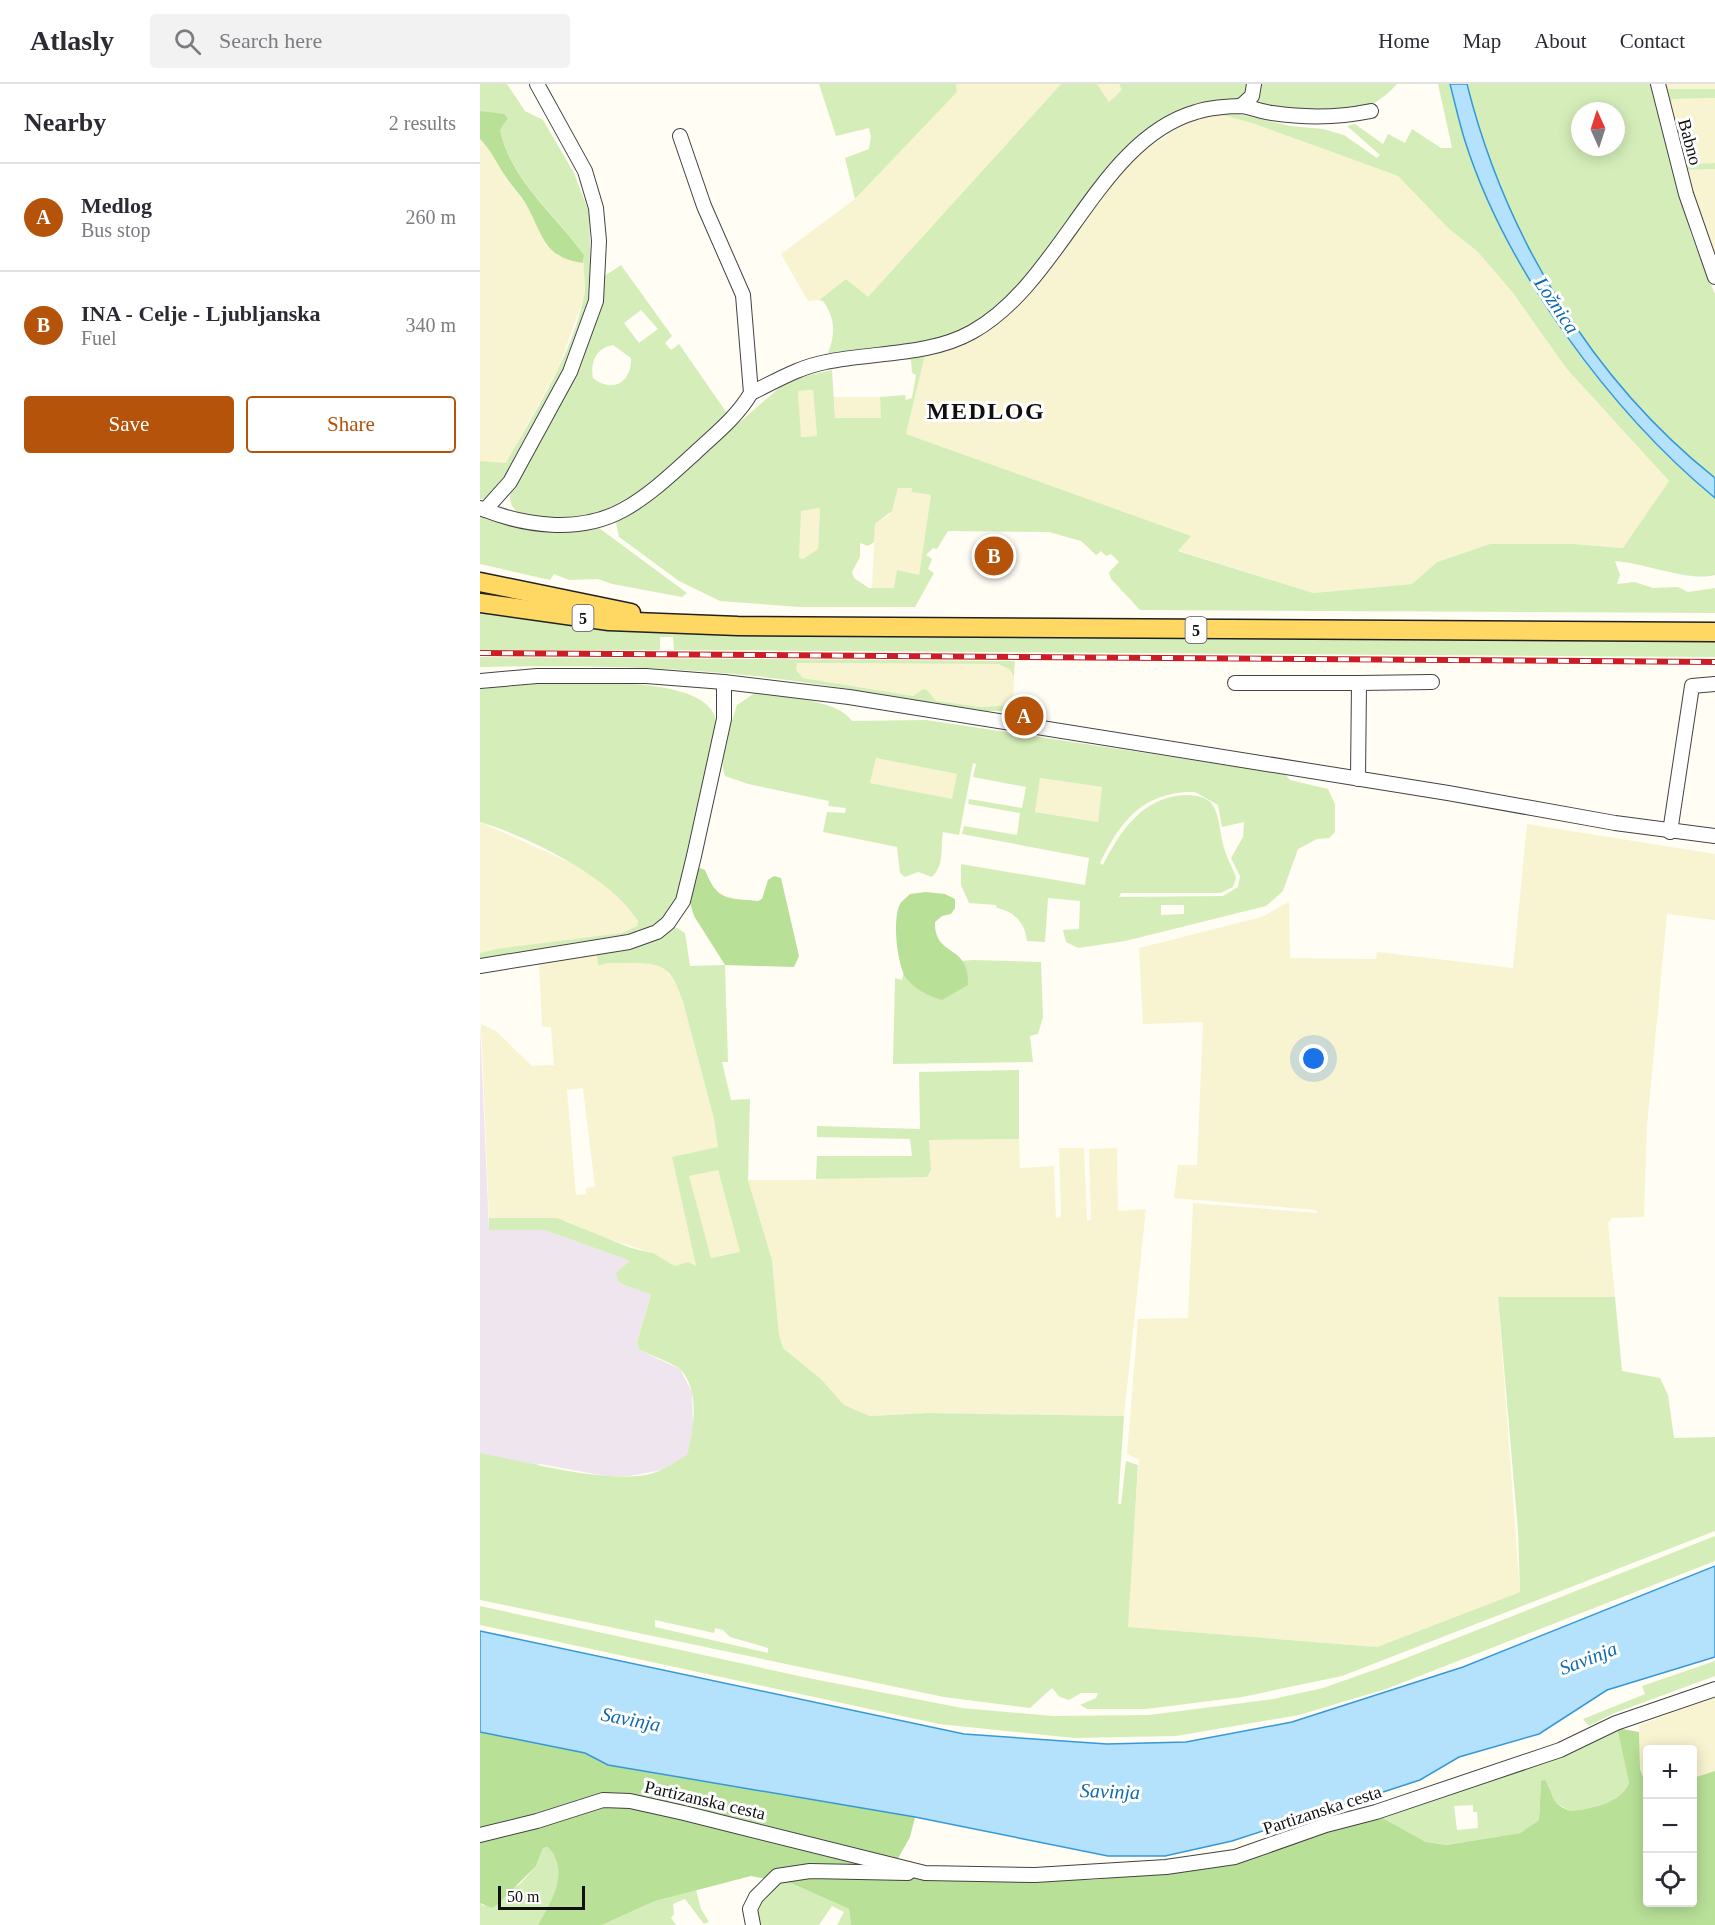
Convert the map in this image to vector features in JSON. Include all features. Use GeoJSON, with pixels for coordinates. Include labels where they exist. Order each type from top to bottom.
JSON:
{"type":"FeatureCollection","features":[{"type":"Feature","properties":{"kind":"main road","name":"5"},"geometry":{"type":"LineString","coordinates":[[480,582],[645,615],[676,624]]}},
{"type":"Feature","properties":{"kind":"main road","name":"5"},"geometry":{"type":"LineString","coordinates":[[480,603],[590,619],[676,624],[1715,632]]}},
{"type":"Feature","properties":{"kind":"street"},"geometry":{"type":"LineString","coordinates":[[482,509],[510,483],[570,372],[596,301],[599,241],[596,208],[585,171],[537,84]]}},
{"type":"Feature","properties":{"kind":"street"},"geometry":{"type":"LineString","coordinates":[[1241,106],[1252,96],[1254,84]]}},
{"type":"Feature","properties":{"kind":"street","name":"Babno"},"geometry":{"type":"LineString","coordinates":[[1658,84],[1686,194],[1715,277]]}},
{"type":"Feature","properties":{"kind":"street"},"geometry":{"type":"LineString","coordinates":[[482,509],[530,523],[552,525],[581,524],[622,511],[665,480],[724,427],[752,393],[792,372],[825,362],[949,343],[974,331],[1022,289],[1055,252],[1124,159],[1152,134],[1197,111],[1241,106],[1270,113],[1325,118],[1371,111]]}},
{"type":"Feature","properties":{"kind":"street"},"geometry":{"type":"LineString","coordinates":[[680,136],[704,206],[743,295],[752,393]]}},
{"type":"Feature","properties":{"kind":"street"},"geometry":{"type":"LineString","coordinates":[[480,681],[572,675],[724,682],[981,717],[1670,831],[1715,836]]}},
{"type":"Feature","properties":{"kind":"street"},"geometry":{"type":"LineString","coordinates":[[480,966],[629,942],[657,932],[668,923],[683,901],[694,855],[724,719],[724,682]]}},
{"type":"Feature","properties":{"kind":"street"},"geometry":{"type":"LineString","coordinates":[[1235,683],[1432,682]]}},
{"type":"Feature","properties":{"kind":"street"},"geometry":{"type":"LineString","coordinates":[[1358,779],[1359,683]]}},
{"type":"Feature","properties":{"kind":"street"},"geometry":{"type":"LineString","coordinates":[[1670,831],[1692,686],[1715,684]]}},
{"type":"Feature","properties":{"kind":"street","name":"Partizanska cesta"},"geometry":{"type":"LineString","coordinates":[[753,1925],[750,1909],[756,1897],[777,1876],[810,1872],[1035,1875],[1166,1867],[1235,1857],[1326,1825],[1376,1812],[1445,1787],[1495,1773],[1560,1750],[1616,1723],[1715,1689]]}},
{"type":"Feature","properties":{"kind":"street","name":"Partizanska cesta"},"geometry":{"type":"LineString","coordinates":[[480,1835],[537,1821],[603,1800],[630,1801],[922,1872]]}},
{"type":"Feature","properties":{"kind":"shaded area"},"geometry":{"type":"Polygon","coordinates":[[[956,84],[1061,84],[868,298],[846,279],[819,300],[808,301],[781,254],[855,199],[957,92],[956,84]]]}},
{"type":"Feature","properties":{"kind":"shaded area"},"geometry":{"type":"Polygon","coordinates":[[[1097,84],[1119,84],[1123,90],[1109,102],[1097,84]]]}},
{"type":"Feature","properties":{"kind":"shaded area"},"geometry":{"type":"Polygon","coordinates":[[[1665,84],[1715,84],[1715,89],[1666,89],[1665,84]]]}},
{"type":"Feature","properties":{"kind":"shaded area"},"geometry":{"type":"Polygon","coordinates":[[[1715,98],[1715,163],[1684,164],[1671,107],[1672,99],[1715,98]]]}},
{"type":"Feature","properties":{"kind":"shaded area"},"geometry":{"type":"Polygon","coordinates":[[[1219,114],[1252,123],[1398,176],[1449,229],[1477,251],[1513,293],[1566,368],[1669,481],[1624,548],[1573,544],[1490,544],[1437,562],[1412,584],[1313,593],[1177,550],[1190,536],[906,434],[925,355],[958,345],[1006,314],[1055,261],[1131,159],[1185,123],[1219,114]]]}},
{"type":"Feature","properties":{"kind":"shaded area"},"geometry":{"type":"Polygon","coordinates":[[[480,139],[491,149],[506,178],[527,206],[545,244],[558,256],[583,263],[586,272],[584,297],[558,369],[506,463],[495,464],[480,461],[480,139]]]}},
{"type":"Feature","properties":{"kind":"shaded area"},"geometry":{"type":"Polygon","coordinates":[[[1715,169],[1715,266],[1683,170],[1715,169]]]}},
{"type":"Feature","properties":{"kind":"shaded area"},"geometry":{"type":"Polygon","coordinates":[[[813,390],[817,436],[800,437],[798,391],[813,390]]]}},
{"type":"Feature","properties":{"kind":"shaded area"},"geometry":{"type":"Polygon","coordinates":[[[834,397],[880,397],[882,418],[835,418],[834,397]]]}},
{"type":"Feature","properties":{"kind":"shaded area"},"geometry":{"type":"Polygon","coordinates":[[[898,487],[912,488],[911,492],[931,495],[919,575],[895,588],[872,589],[875,524],[889,515],[898,487]]]}},
{"type":"Feature","properties":{"kind":"shaded area"},"geometry":{"type":"Polygon","coordinates":[[[820,508],[818,549],[803,559],[798,559],[800,511],[820,508]]]}},
{"type":"Feature","properties":{"kind":"shaded area"},"geometry":{"type":"Polygon","coordinates":[[[796,663],[998,664],[1009,669],[1014,676],[1013,705],[981,707],[935,701],[923,689],[913,696],[803,678],[796,671],[796,663]]]}},
{"type":"Feature","properties":{"kind":"shaded area"},"geometry":{"type":"Polygon","coordinates":[[[876,758],[958,774],[952,800],[870,783],[876,758]]]}},
{"type":"Feature","properties":{"kind":"shaded area"},"geometry":{"type":"Polygon","coordinates":[[[1039,778],[1102,787],[1098,822],[1035,812],[1039,778]]]}},
{"type":"Feature","properties":{"kind":"shaded area"},"geometry":{"type":"Polygon","coordinates":[[[480,822],[571,863],[605,884],[629,907],[638,921],[637,926],[622,933],[480,953],[480,822]]]}},
{"type":"Feature","properties":{"kind":"shaded area"},"geometry":{"type":"Polygon","coordinates":[[[1527,824],[1715,854],[1715,920],[1667,914],[1647,1126],[1644,1217],[1612,1218],[1608,1223],[1615,1297],[1498,1298],[1520,1592],[1377,1647],[1127,1627],[1139,1460],[1127,1454],[1138,1319],[1188,1318],[1193,1203],[1317,1213],[1316,1210],[1174,1198],[1178,1165],[1197,1165],[1203,1022],[1143,1024],[1139,948],[1262,917],[1289,902],[1290,958],[1376,959],[1377,952],[1513,968],[1527,824]]]}},
{"type":"Feature","properties":{"kind":"shaded area"},"geometry":{"type":"Polygon","coordinates":[[[597,954],[600,964],[651,962],[664,968],[678,986],[714,1119],[719,1148],[672,1157],[696,1266],[675,1266],[653,1253],[599,1236],[566,1221],[489,1218],[481,1024],[496,1031],[532,1066],[554,1065],[551,1027],[542,1027],[539,961],[597,954]],[[583,1088],[567,1090],[576,1195],[586,1194],[586,1188],[595,1187],[583,1088]]]}},
{"type":"Feature","properties":{"kind":"shaded area"},"geometry":{"type":"Polygon","coordinates":[[[480,1024],[489,1229],[545,1230],[630,1261],[629,1287],[651,1293],[637,1342],[639,1350],[680,1369],[692,1392],[693,1426],[687,1456],[662,1470],[630,1476],[606,1476],[540,1464],[480,1478],[480,1024]]]}},
{"type":"Feature","properties":{"kind":"shaded area"},"geometry":{"type":"Polygon","coordinates":[[[1019,1139],[1020,1168],[1054,1166],[1056,1218],[1061,1217],[1059,1148],[1084,1148],[1087,1221],[1091,1220],[1089,1149],[1117,1148],[1118,1211],[1146,1209],[1124,1416],[928,1413],[870,1416],[844,1405],[822,1380],[783,1348],[779,1335],[772,1260],[748,1180],[809,1180],[931,1170],[928,1140],[1019,1139]]]}},
{"type":"Feature","properties":{"kind":"shaded area"},"geometry":{"type":"Polygon","coordinates":[[[718,1170],[740,1252],[711,1258],[688,1175],[718,1170]]]}},
{"type":"Feature","properties":{"kind":"shaded area"},"geometry":{"type":"Polygon","coordinates":[[[1715,1697],[1715,1771],[1697,1777],[1697,1745],[1643,1745],[1643,1778],[1640,1769],[1639,1725],[1715,1697]]]}},
{"type":"Feature","properties":{"kind":"green space"},"geometry":{"type":"Polygon","coordinates":[[[480,84],[507,84],[525,111],[543,120],[574,173],[589,212],[591,277],[588,305],[571,353],[506,481],[483,499],[480,499],[480,461],[506,463],[562,361],[578,318],[585,286],[584,255],[524,182],[514,166],[500,130],[508,117],[480,111],[480,84]]]}},
{"type":"Feature","properties":{"kind":"green space"},"geometry":{"type":"Polygon","coordinates":[[[819,84],[956,84],[957,92],[855,199],[845,158],[869,149],[871,137],[869,128],[836,136],[819,84]]]}},
{"type":"Feature","properties":{"kind":"green space"},"geometry":{"type":"Polygon","coordinates":[[[1061,84],[1097,84],[1109,102],[1122,90],[1119,84],[1250,84],[1244,98],[1162,123],[1022,284],[993,312],[944,341],[829,358],[833,332],[832,319],[823,301],[819,300],[846,279],[868,297],[1061,84]]]}},
{"type":"Feature","properties":{"kind":"green space"},"geometry":{"type":"Polygon","coordinates":[[[1259,84],[1397,84],[1382,98],[1366,107],[1351,112],[1318,114],[1263,107],[1258,99],[1259,84]]]}},
{"type":"Feature","properties":{"kind":"green space"},"geometry":{"type":"Polygon","coordinates":[[[1438,84],[1450,84],[1463,134],[1483,190],[1506,239],[1534,288],[1566,336],[1638,425],[1676,464],[1715,498],[1715,575],[1693,576],[1615,561],[1620,575],[1617,584],[1634,582],[1653,588],[1678,587],[1688,592],[1715,588],[1715,613],[1140,610],[1111,579],[1109,572],[1119,562],[1111,554],[1106,556],[1101,551],[1096,555],[1081,541],[1049,532],[948,531],[937,549],[933,548],[926,555],[932,559],[928,569],[934,573],[915,607],[799,607],[720,601],[679,581],[619,537],[616,523],[622,517],[703,454],[788,380],[832,370],[835,418],[881,418],[880,397],[905,395],[906,400],[912,398],[916,375],[912,373],[911,360],[906,359],[906,355],[925,355],[906,434],[1191,536],[1178,551],[1313,593],[1412,584],[1437,562],[1490,544],[1573,544],[1623,548],[1669,481],[1566,368],[1513,293],[1477,251],[1449,229],[1398,176],[1252,123],[1219,114],[1235,113],[1290,126],[1323,129],[1344,135],[1377,158],[1380,155],[1347,126],[1355,124],[1383,144],[1388,134],[1405,143],[1412,129],[1441,148],[1452,148],[1438,84]],[[813,390],[798,391],[801,437],[817,436],[813,390]],[[898,488],[892,511],[875,524],[874,542],[868,546],[860,543],[860,557],[852,572],[854,578],[869,588],[894,588],[897,570],[919,575],[931,495],[911,492],[912,488],[898,488]],[[820,508],[801,511],[799,558],[803,559],[818,549],[820,508]]]}},
{"type":"Feature","properties":{"kind":"green space"},"geometry":{"type":"Polygon","coordinates":[[[1467,84],[1653,84],[1665,142],[1691,235],[1715,294],[1715,479],[1671,440],[1630,397],[1593,350],[1559,301],[1530,250],[1504,196],[1483,141],[1467,84]]]}},
{"type":"Feature","properties":{"kind":"green space"},"geometry":{"type":"Polygon","coordinates":[[[1663,84],[1666,89],[1715,89],[1715,98],[1672,99],[1671,106],[1684,164],[1715,163],[1715,169],[1683,170],[1663,84]]]}},
{"type":"Feature","properties":{"kind":"green space"},"geometry":{"type":"Polygon","coordinates":[[[480,111],[504,114],[508,118],[500,130],[514,165],[536,197],[584,255],[583,263],[560,256],[542,237],[523,200],[480,139],[480,111]]]}},
{"type":"Feature","properties":{"kind":"green space"},"geometry":{"type":"Polygon","coordinates":[[[621,265],[672,336],[665,343],[671,350],[679,344],[729,416],[654,482],[634,497],[612,509],[589,517],[565,521],[524,515],[513,508],[510,495],[579,363],[598,307],[603,277],[621,265]],[[641,310],[624,323],[639,343],[658,329],[641,310]],[[613,345],[598,353],[592,367],[593,378],[608,385],[620,383],[625,379],[631,358],[613,345]]]}},
{"type":"Feature","properties":{"kind":"green space"},"geometry":{"type":"Polygon","coordinates":[[[480,515],[538,531],[559,532],[599,528],[687,593],[682,597],[612,584],[598,579],[569,580],[554,574],[550,580],[480,564],[480,515]]]}},
{"type":"Feature","properties":{"kind":"green space"},"geometry":{"type":"Polygon","coordinates":[[[480,611],[570,625],[777,636],[1715,641],[1715,657],[674,650],[673,637],[660,637],[660,650],[480,651],[480,611]]]}},
{"type":"Feature","properties":{"kind":"green space"},"geometry":{"type":"Polygon","coordinates":[[[480,657],[1015,661],[1014,676],[1009,669],[998,664],[797,663],[796,670],[803,678],[913,696],[923,689],[927,690],[936,701],[981,707],[1013,705],[1012,711],[979,711],[810,683],[686,670],[583,666],[480,667],[480,657]]]}},
{"type":"Feature","properties":{"kind":"green space"},"geometry":{"type":"Polygon","coordinates":[[[555,682],[637,684],[660,687],[698,699],[713,713],[717,728],[714,749],[677,899],[662,921],[639,935],[480,960],[480,953],[497,949],[622,933],[637,926],[638,921],[625,905],[589,874],[544,848],[480,822],[480,689],[555,682]]]}},
{"type":"Feature","properties":{"kind":"green space"},"geometry":{"type":"Polygon","coordinates":[[[755,693],[779,696],[808,700],[834,708],[852,721],[926,720],[1285,774],[1290,780],[1328,789],[1335,804],[1335,832],[1329,838],[1317,839],[1298,849],[1283,891],[1266,906],[1125,941],[1078,948],[1066,942],[1063,930],[1079,929],[1080,901],[1048,898],[1045,942],[1027,941],[1024,929],[1014,915],[997,908],[996,905],[969,903],[961,885],[961,864],[1085,885],[1089,858],[962,834],[964,826],[1017,835],[1020,813],[968,804],[969,799],[1022,808],[1026,787],[973,777],[976,764],[973,763],[959,835],[943,832],[939,867],[932,877],[918,872],[905,877],[900,873],[897,847],[823,832],[827,812],[845,813],[846,808],[828,806],[829,801],[748,784],[725,776],[724,750],[737,705],[755,693]],[[876,758],[870,783],[952,799],[957,774],[876,758]],[[1040,778],[1035,812],[1098,822],[1102,787],[1040,778]],[[1195,792],[1177,793],[1148,803],[1136,811],[1117,834],[1100,863],[1103,865],[1126,827],[1146,808],[1172,797],[1197,796],[1207,800],[1215,809],[1224,848],[1236,878],[1233,887],[1221,893],[1121,893],[1119,897],[1223,896],[1238,887],[1240,876],[1231,858],[1243,837],[1244,822],[1222,827],[1218,805],[1195,792]],[[1161,905],[1161,915],[1184,914],[1184,905],[1161,905]]]}},
{"type":"Feature","properties":{"kind":"green space"},"geometry":{"type":"Polygon","coordinates":[[[700,868],[705,870],[719,893],[738,899],[758,901],[762,899],[768,880],[774,876],[781,878],[799,956],[794,967],[725,965],[694,916],[689,899],[696,870],[700,868]]]}},
{"type":"Feature","properties":{"kind":"green space"},"geometry":{"type":"Polygon","coordinates":[[[926,892],[945,894],[955,899],[955,908],[951,914],[942,916],[935,922],[936,933],[940,941],[964,962],[967,972],[968,985],[942,1000],[913,986],[906,978],[898,952],[896,920],[900,904],[910,894],[926,892]]]}},
{"type":"Feature","properties":{"kind":"green space"},"geometry":{"type":"Polygon","coordinates":[[[672,925],[685,933],[690,966],[725,965],[728,1062],[722,1062],[731,1100],[750,1099],[748,1180],[772,1260],[779,1335],[783,1348],[822,1380],[844,1405],[870,1416],[928,1413],[1124,1416],[1118,1504],[1121,1504],[1126,1461],[1138,1465],[1128,1627],[1377,1647],[1520,1592],[1518,1531],[1498,1297],[1615,1297],[1622,1371],[1660,1378],[1668,1395],[1674,1438],[1715,1437],[1715,1531],[1342,1676],[1242,1697],[1146,1709],[1087,1709],[1080,1705],[1096,1698],[1098,1693],[1081,1693],[1069,1700],[1060,1697],[1052,1688],[1030,1708],[944,1697],[480,1600],[480,1453],[565,1471],[611,1476],[650,1474],[664,1469],[687,1455],[694,1411],[691,1389],[681,1370],[639,1350],[637,1342],[651,1294],[618,1281],[616,1273],[630,1261],[545,1230],[489,1230],[489,1218],[557,1218],[631,1248],[653,1253],[675,1266],[688,1262],[696,1266],[672,1157],[718,1147],[714,1119],[683,1002],[675,981],[670,974],[658,966],[627,963],[598,966],[597,954],[639,945],[672,925]],[[718,1170],[689,1176],[711,1258],[740,1252],[718,1170]],[[655,1620],[655,1627],[768,1653],[768,1648],[730,1637],[723,1630],[715,1628],[714,1633],[655,1620]]]}},
{"type":"Feature","properties":{"kind":"green space"},"geometry":{"type":"Polygon","coordinates":[[[972,960],[1041,962],[1043,1017],[1038,1034],[1030,1036],[1033,1062],[893,1064],[895,978],[902,980],[905,967],[972,960]]]}},
{"type":"Feature","properties":{"kind":"green space"},"geometry":{"type":"Polygon","coordinates":[[[1019,1070],[1019,1139],[929,1140],[931,1170],[927,1177],[816,1179],[817,1156],[912,1156],[910,1139],[817,1137],[817,1126],[920,1129],[919,1072],[1019,1070]]]}},
{"type":"Feature","properties":{"kind":"green space"},"geometry":{"type":"Polygon","coordinates":[[[1715,1536],[1715,1561],[1386,1689],[1299,1715],[1176,1736],[1074,1738],[939,1724],[480,1625],[480,1606],[808,1678],[962,1708],[1053,1716],[1149,1715],[1273,1699],[1323,1688],[1391,1664],[1715,1536]]]}},
{"type":"Feature","properties":{"kind":"green space"},"geometry":{"type":"Polygon","coordinates":[[[1715,1661],[1715,1676],[1612,1714],[1589,1726],[1583,1719],[1645,1694],[1642,1686],[1715,1661]]]}},
{"type":"Feature","properties":{"kind":"green space"},"geometry":{"type":"Polygon","coordinates":[[[1617,1728],[1629,1783],[1625,1790],[1612,1801],[1570,1811],[1553,1801],[1548,1784],[1541,1782],[1539,1820],[1520,1833],[1447,1845],[1426,1842],[1381,1817],[1617,1728]],[[1473,1805],[1454,1806],[1457,1830],[1478,1828],[1477,1812],[1473,1812],[1473,1805]]]}},
{"type":"Feature","properties":{"kind":"green space"},"geometry":{"type":"Polygon","coordinates":[[[1617,1728],[1639,1732],[1640,1769],[1643,1777],[1643,1907],[1697,1907],[1697,1777],[1715,1771],[1715,1925],[851,1925],[849,1909],[793,1884],[751,1876],[655,1901],[602,1925],[538,1925],[553,1897],[558,1876],[555,1856],[548,1847],[543,1848],[536,1866],[497,1905],[492,1908],[480,1903],[480,1840],[607,1804],[638,1808],[884,1866],[1033,1880],[1093,1880],[1167,1872],[1381,1817],[1426,1842],[1447,1845],[1520,1833],[1539,1820],[1541,1781],[1545,1780],[1555,1801],[1570,1811],[1595,1807],[1612,1801],[1625,1790],[1629,1783],[1617,1728]]]}},
{"type":"Feature","properties":{"kind":"green space"},"geometry":{"type":"Polygon","coordinates":[[[480,1732],[585,1753],[608,1765],[915,1817],[910,1837],[896,1862],[631,1797],[480,1831],[480,1732]]]}},
{"type":"Feature","properties":{"kind":"green space"},"geometry":{"type":"Polygon","coordinates":[[[549,1847],[555,1856],[559,1876],[553,1897],[538,1925],[480,1925],[480,1903],[484,1906],[520,1884],[536,1866],[543,1848],[549,1847]]]}},
{"type":"Feature","properties":{"kind":"green space"},"geometry":{"type":"Polygon","coordinates":[[[775,1881],[793,1884],[849,1909],[851,1925],[837,1925],[844,1912],[832,1906],[819,1925],[759,1925],[756,1904],[775,1881]]]}},
{"type":"Feature","properties":{"kind":"green space"},"geometry":{"type":"Polygon","coordinates":[[[696,1890],[701,1909],[709,1922],[704,1924],[685,1899],[673,1904],[674,1914],[671,1918],[676,1925],[602,1925],[655,1901],[696,1890]]]}},
{"type":"Feature","properties":{"kind":"water","name":"Ložnica"},"geometry":{"type":"Polygon","coordinates":[[[1450,84],[1467,84],[1504,196],[1530,250],[1559,301],[1592,350],[1630,396],[1671,439],[1715,478],[1715,498],[1638,424],[1601,381],[1566,336],[1535,288],[1483,190],[1465,141],[1450,84]]]}},
{"type":"Feature","properties":{"kind":"water","name":"Savinja"},"geometry":{"type":"Polygon","coordinates":[[[1715,1566],[1715,1657],[1607,1690],[1539,1734],[1459,1757],[1420,1780],[1232,1841],[1165,1856],[1108,1856],[915,1817],[608,1765],[585,1753],[480,1732],[480,1631],[964,1734],[1107,1744],[1186,1742],[1292,1722],[1463,1667],[1715,1566]]]}},
{"type":"Feature","properties":{"kind":"railway"},"geometry":{"type":"LineString","coordinates":[[480,653],[1715,662]]}},
{"type":"Feature","properties":{"kind":"place","name":"INA - Celje - Ljubljanska"},"geometry":{"type":"Point","coordinates":[994,556]}},
{"type":"Feature","properties":{"kind":"place","name":"Medlog"},"geometry":{"type":"Point","coordinates":[1024,716]}},
{"type":"Feature","properties":{"kind":"district","name":"MEDLOG"},"geometry":{"type":"Point","coordinates":[986,411]}}]}
